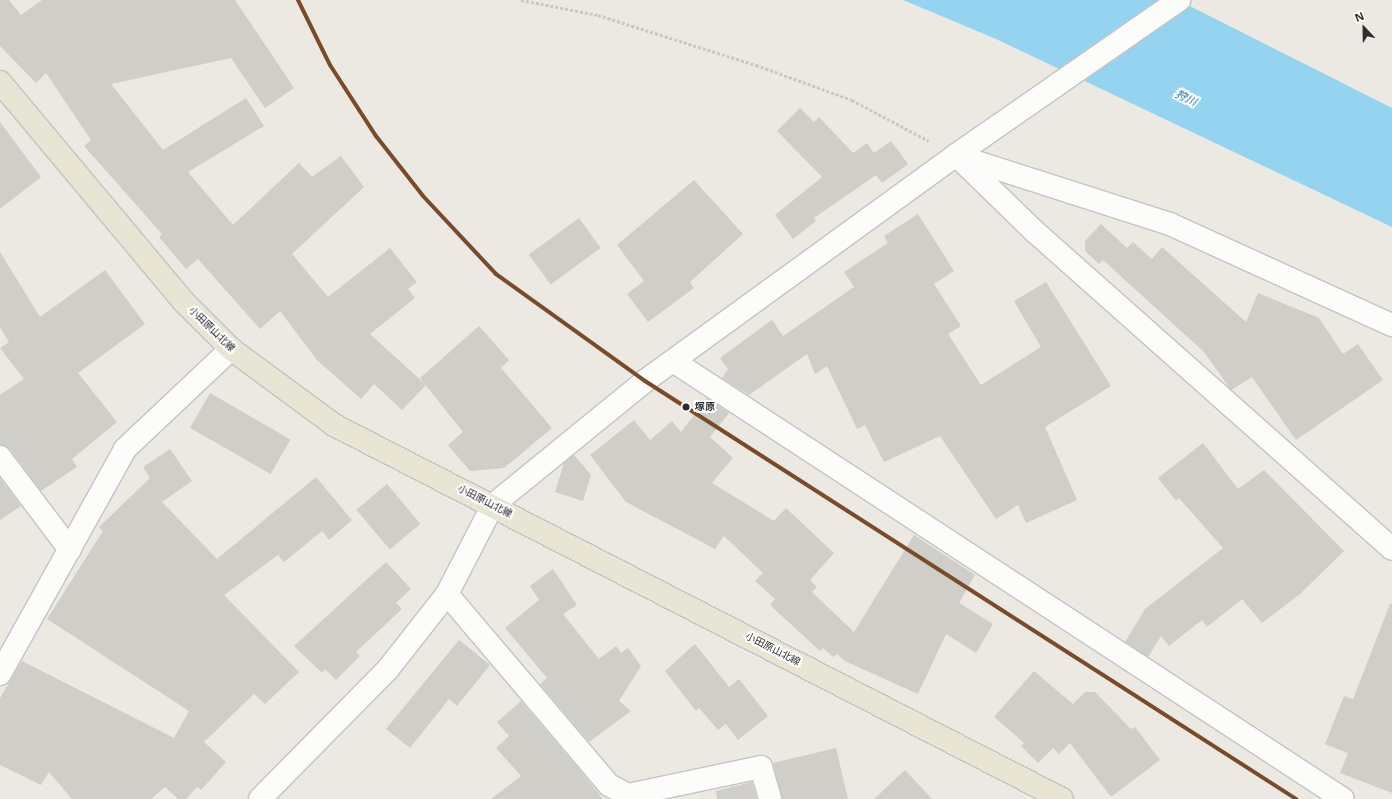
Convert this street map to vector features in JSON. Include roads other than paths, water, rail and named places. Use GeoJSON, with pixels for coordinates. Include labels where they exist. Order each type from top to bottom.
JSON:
{"type":"FeatureCollection","features":[{"type":"Feature","properties":{"kind":"main road","name":"小田原山北線"},"geometry":{"type":"LineString","coordinates":[[0,82],[183,301],[231,349],[334,425],[493,505],[1062,799]]}},
{"type":"Feature","properties":{"kind":"street"},"geometry":{"type":"LineString","coordinates":[[260,799],[388,669],[447,594],[493,505],[674,360],[956,155],[1179,0]]}},
{"type":"Feature","properties":{"kind":"street"},"geometry":{"type":"LineString","coordinates":[[956,155],[1170,224],[1392,325]]}},
{"type":"Feature","properties":{"kind":"street"},"geometry":{"type":"LineString","coordinates":[[956,155],[1033,230],[1392,549]]}},
{"type":"Feature","properties":{"kind":"street"},"geometry":{"type":"LineString","coordinates":[[1,666],[70,550],[125,449],[231,349]]}},
{"type":"Feature","properties":{"kind":"street"},"geometry":{"type":"LineString","coordinates":[[674,360],[1343,799]]}},
{"type":"Feature","properties":{"kind":"street"},"geometry":{"type":"LineString","coordinates":[[0,457],[70,550]]}},
{"type":"Feature","properties":{"kind":"street"},"geometry":{"type":"LineString","coordinates":[[447,594],[609,785],[626,797],[761,767],[770,799]]}},
{"type":"Feature","properties":{"kind":"water","name":"狩川"},"geometry":{"type":"Polygon","coordinates":[[[903,0],[1178,0],[1392,108],[1392,227],[996,39],[903,0]]]}},
{"type":"Feature","properties":{"kind":"place","name":"塚原"},"geometry":{"type":"Point","coordinates":[686,407]}}]}
